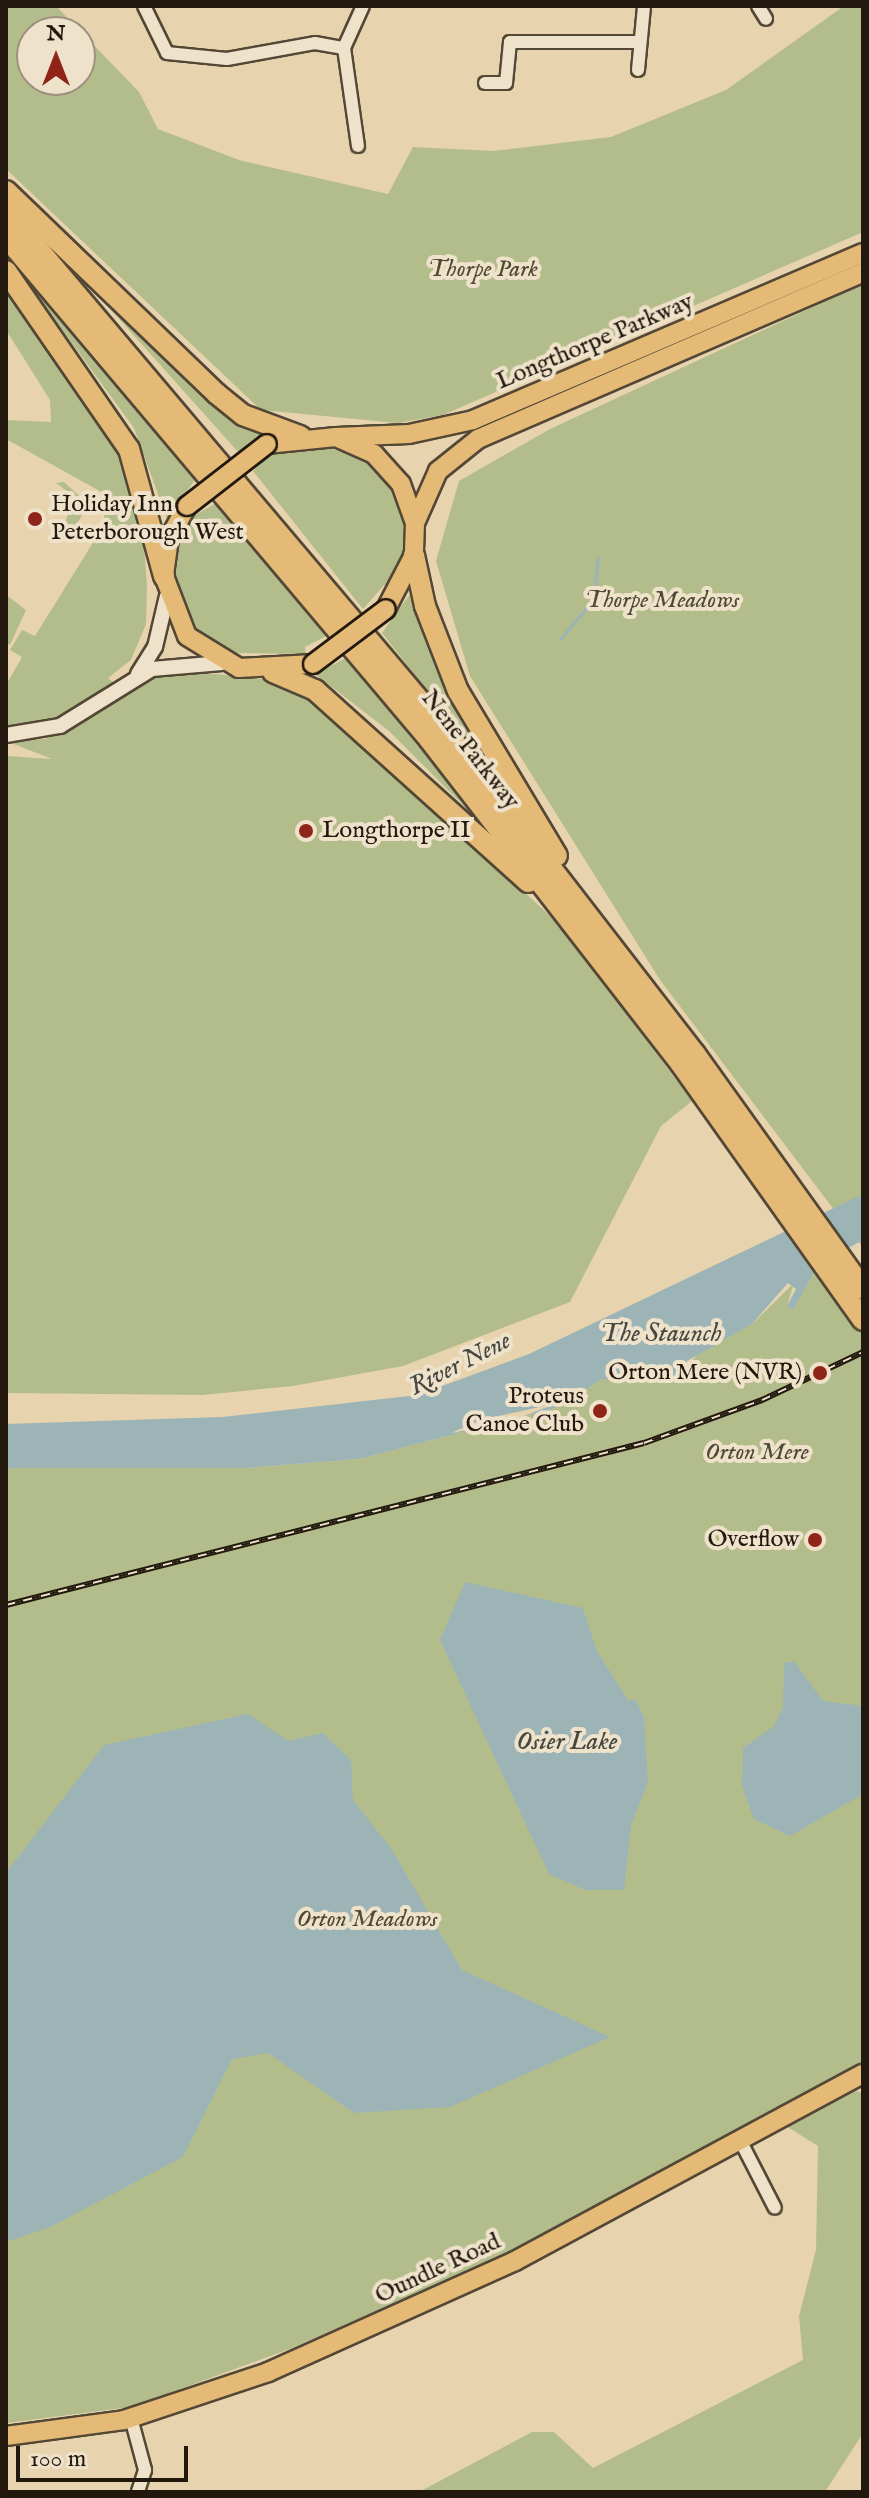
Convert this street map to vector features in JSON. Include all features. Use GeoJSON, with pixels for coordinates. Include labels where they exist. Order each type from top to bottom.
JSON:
{"type":"FeatureCollection","features":[{"type":"Feature","properties":{"kind":"highway"},"geometry":{"type":"LineString","coordinates":[[6,191],[217,394],[243,415],[300,436]]}},
{"type":"Feature","properties":{"kind":"highway","name":"Nene Parkway"},"geometry":{"type":"LineString","coordinates":[[6,211],[277,524],[863,1289]]}},
{"type":"Feature","properties":{"kind":"highway","name":"Nene Parkway"},"geometry":{"type":"LineString","coordinates":[[6,237],[263,534],[583,921]]}},
{"type":"Feature","properties":{"kind":"highway"},"geometry":{"type":"LineString","coordinates":[[6,271],[129,449],[165,586]]}},
{"type":"Feature","properties":{"kind":"highway"},"geometry":{"type":"LineString","coordinates":[[414,555],[434,633],[458,691],[583,921]]}},
{"type":"Feature","properties":{"kind":"highway"},"geometry":{"type":"LineString","coordinates":[[273,672],[315,690],[583,921]]}},
{"type":"Feature","properties":{"kind":"highway","name":"Nene Parkway"},"geometry":{"type":"LineString","coordinates":[[688,1059],[863,1320]]}},
{"type":"Feature","properties":{"kind":"main road","name":"Longthorpe Parkway"},"geometry":{"type":"LineString","coordinates":[[336,437],[409,434],[473,420],[863,253]]}},
{"type":"Feature","properties":{"kind":"main road","name":"Longthorpe Parkway"},"geometry":{"type":"LineString","coordinates":[[415,523],[438,471],[478,439],[863,272]]}},
{"type":"Feature","properties":{"kind":"main road"},"geometry":{"type":"LineString","coordinates":[[300,436],[336,437],[389,468],[415,523],[414,555],[386,609],[313,664],[273,672],[222,663],[187,636],[165,586],[169,539],[187,506],[267,444],[300,436]]}},
{"type":"Feature","properties":{"kind":"main road","name":"Oundle Road"},"geometry":{"type":"LineString","coordinates":[[6,2436],[131,2418],[268,2372],[459,2286],[863,2074]]}},
{"type":"Feature","properties":{"kind":"street"},"geometry":{"type":"LineString","coordinates":[[144,6],[173,55],[227,59],[315,43],[344,48]]}},
{"type":"Feature","properties":{"kind":"street"},"geometry":{"type":"LineString","coordinates":[[358,146],[344,48],[363,6]]}},
{"type":"Feature","properties":{"kind":"street"},"geometry":{"type":"LineString","coordinates":[[638,70],[644,6]]}},
{"type":"Feature","properties":{"kind":"street"},"geometry":{"type":"LineString","coordinates":[[758,6],[766,19]]}},
{"type":"Feature","properties":{"kind":"street"},"geometry":{"type":"LineString","coordinates":[[485,83],[506,83],[510,42],[639,42]]}},
{"type":"Feature","properties":{"kind":"street"},"geometry":{"type":"LineString","coordinates":[[135,677],[155,647],[165,586]]}},
{"type":"Feature","properties":{"kind":"street"},"geometry":{"type":"LineString","coordinates":[[6,735],[60,726],[135,677],[173,664],[222,663]]}},
{"type":"Feature","properties":{"kind":"street"},"geometry":{"type":"LineString","coordinates":[[740,2140],[775,2208]]}},
{"type":"Feature","properties":{"kind":"street"},"geometry":{"type":"LineString","coordinates":[[131,2418],[145,2470],[138,2492]]}},
{"type":"Feature","properties":{"kind":"green space","name":"Thorpe Park"},"geometry":{"type":"Polygon","coordinates":[[[6,6],[56,6],[66,16],[16,16],[16,96],[96,96],[96,47],[139,92],[158,129],[239,160],[388,194],[413,147],[493,151],[611,137],[726,90],[844,6],[863,6],[863,232],[443,415],[398,423],[261,410],[6,169],[6,6]]]}},
{"type":"Feature","properties":{"kind":"green space"},"geometry":{"type":"Polygon","coordinates":[[[6,242],[200,473],[167,519],[134,428],[6,253],[6,242]]]}},
{"type":"Feature","properties":{"kind":"green space"},"geometry":{"type":"Polygon","coordinates":[[[54,246],[272,430],[239,453],[54,246]]]}},
{"type":"Feature","properties":{"kind":"green space","name":"Thorpe Meadows"},"geometry":{"type":"Polygon","coordinates":[[[863,284],[863,1248],[660,980],[470,676],[436,561],[459,481],[550,429],[863,284]]]}},
{"type":"Feature","properties":{"kind":"green space"},"geometry":{"type":"Polygon","coordinates":[[[6,289],[115,440],[142,517],[147,586],[146,624],[131,660],[108,678],[114,683],[72,712],[27,726],[6,726],[6,685],[22,657],[10,650],[22,630],[35,636],[104,525],[105,494],[6,439],[6,420],[51,422],[50,400],[6,330],[6,289]]]}},
{"type":"Feature","properties":{"kind":"green space"},"geometry":{"type":"Polygon","coordinates":[[[327,447],[379,466],[400,489],[410,521],[408,549],[390,589],[384,585],[363,609],[253,471],[276,448],[327,447]]]}},
{"type":"Feature","properties":{"kind":"green space"},"geometry":{"type":"Polygon","coordinates":[[[64,482],[88,504],[75,528],[63,527],[75,497],[56,483],[64,482]]]}},
{"type":"Feature","properties":{"kind":"green space"},"geometry":{"type":"Polygon","coordinates":[[[223,499],[334,632],[305,647],[306,654],[232,653],[199,638],[185,618],[174,570],[177,539],[188,519],[223,499]]]}},
{"type":"Feature","properties":{"kind":"green space"},"geometry":{"type":"Polygon","coordinates":[[[415,587],[514,801],[382,633],[415,587]]]}},
{"type":"Feature","properties":{"kind":"green space"},"geometry":{"type":"Polygon","coordinates":[[[6,595],[26,610],[10,645],[6,643],[6,595]]]}},
{"type":"Feature","properties":{"kind":"green space"},"geometry":{"type":"Polygon","coordinates":[[[352,655],[526,868],[389,731],[315,674],[352,655]]]}},
{"type":"Feature","properties":{"kind":"green space"},"geometry":{"type":"Polygon","coordinates":[[[178,670],[273,680],[312,695],[563,928],[692,1101],[661,1126],[570,1302],[403,1366],[293,1386],[202,1395],[6,1393],[6,756],[52,759],[6,741],[46,739],[152,673],[178,670]]]}},
{"type":"Feature","properties":{"kind":"green space","name":"Orton Meadows"},"geometry":{"type":"Polygon","coordinates":[[[814,1270],[863,1334],[863,2062],[507,2253],[292,2348],[131,2407],[6,2423],[6,1468],[246,1468],[359,1459],[558,1407],[602,1379],[675,1380],[703,1348],[752,1324],[794,1283],[787,1306],[814,1270]]]}},
{"type":"Feature","properties":{"kind":"green space"},"geometry":{"type":"Polygon","coordinates":[[[856,2091],[863,2093],[863,2433],[825,2492],[419,2492],[532,2432],[554,2432],[593,2468],[803,2360],[799,2316],[816,2250],[818,2146],[786,2126],[856,2091]]]}},
{"type":"Feature","properties":{"kind":"water","name":"The Staunch"},"geometry":{"type":"Polygon","coordinates":[[[863,1194],[863,1240],[818,1265],[793,1310],[787,1306],[796,1289],[788,1283],[752,1324],[687,1361],[676,1382],[602,1379],[559,1407],[359,1459],[246,1468],[6,1468],[6,1424],[222,1417],[418,1395],[529,1354],[863,1194]]]}},
{"type":"Feature","properties":{"kind":"water","name":"Osier Lake"},"geometry":{"type":"Polygon","coordinates":[[[465,1582],[583,1608],[597,1651],[628,1700],[636,1700],[644,1717],[648,1782],[631,1826],[624,1890],[585,1890],[549,1874],[440,1640],[465,1582]]]}},
{"type":"Feature","properties":{"kind":"water"},"geometry":{"type":"Polygon","coordinates":[[[794,1661],[823,1701],[863,1706],[863,1794],[790,1836],[754,1819],[742,1786],[743,1748],[774,1726],[783,1707],[784,1663],[794,1661]]]}},
{"type":"Feature","properties":{"kind":"water"},"geometry":{"type":"Polygon","coordinates":[[[248,1714],[288,1741],[323,1733],[351,1760],[353,1800],[391,1848],[462,1970],[610,2037],[450,2107],[354,2113],[268,2053],[232,2059],[183,2157],[50,2227],[6,2242],[6,1873],[104,1745],[248,1714]]]}},
{"type":"Feature","properties":{"kind":"pier"},"geometry":{"type":"Polygon","coordinates":[[[558,1403],[508,1422],[451,1433],[481,1420],[558,1403]]]}},
{"type":"Feature","properties":{"kind":"waterway"},"geometry":{"type":"LineString","coordinates":[[594,594],[598,558]]}},
{"type":"Feature","properties":{"kind":"waterway"},"geometry":{"type":"LineString","coordinates":[[560,639],[588,606]]}},
{"type":"Feature","properties":{"kind":"railway"},"geometry":{"type":"LineString","coordinates":[[6,1605],[644,1443],[762,1400],[863,1352]]}},
{"type":"Feature","properties":{"kind":"place","name":"Holiday Inn Peterborough West"},"geometry":{"type":"Point","coordinates":[35,519]}},
{"type":"Feature","properties":{"kind":"place","name":"Longthorpe II"},"geometry":{"type":"Point","coordinates":[306,831]}},
{"type":"Feature","properties":{"kind":"place","name":"Orton Mere (NVR)"},"geometry":{"type":"Point","coordinates":[820,1373]}},
{"type":"Feature","properties":{"kind":"place","name":"Proteus Canoe Club"},"geometry":{"type":"Point","coordinates":[600,1411]}},
{"type":"Feature","properties":{"kind":"place","name":"Overflow"},"geometry":{"type":"Point","coordinates":[815,1540]}},
{"type":"Feature","properties":{"kind":"water label","name":"River Nene"},"geometry":{"type":"Point","coordinates":[460,1364]}},
{"type":"Feature","properties":{"kind":"park label","name":"Orton Mere"},"geometry":{"type":"Point","coordinates":[757,1453]}}]}
